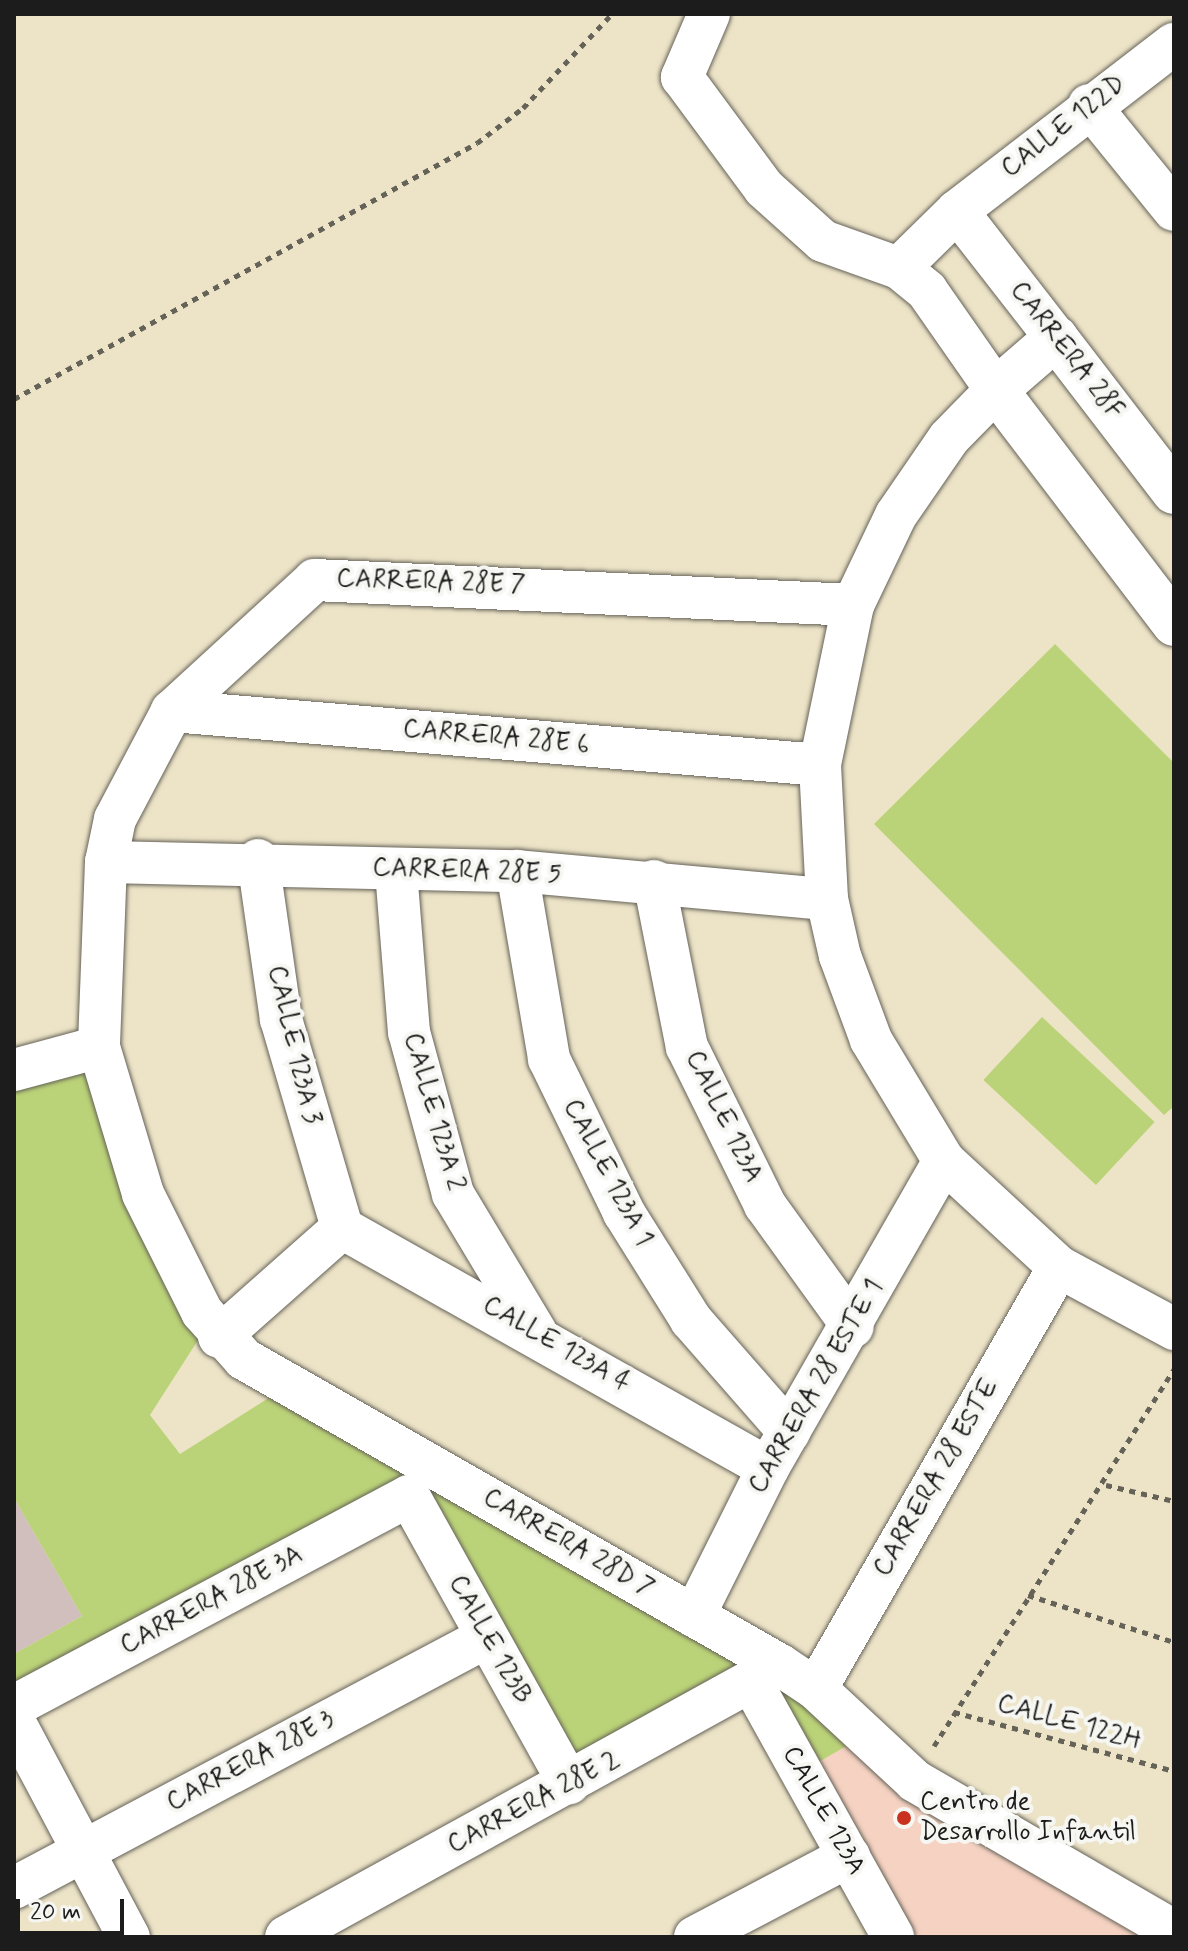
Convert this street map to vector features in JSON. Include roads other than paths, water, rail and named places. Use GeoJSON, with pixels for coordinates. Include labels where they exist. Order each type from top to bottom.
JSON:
{"type":"FeatureCollection","features":[{"type":"Feature","properties":{"kind":"street"},"geometry":{"type":"LineString","coordinates":[[709,14],[682,77],[764,188],[823,241],[899,268],[949,316],[996,390],[1174,624]]}},
{"type":"Feature","properties":{"kind":"street","name":"CALLE 122D"},"geometry":{"type":"LineString","coordinates":[[899,268],[957,211],[1089,105],[1174,44]]}},
{"type":"Feature","properties":{"kind":"street"},"geometry":{"type":"LineString","coordinates":[[1089,105],[1174,210]]}},
{"type":"Feature","properties":{"kind":"street","name":"CARRERA 28F"},"geometry":{"type":"LineString","coordinates":[[957,211],[1174,492]]}},
{"type":"Feature","properties":{"kind":"street"},"geometry":{"type":"LineString","coordinates":[[1056,338],[996,390],[949,438],[896,515],[853,605],[820,765],[827,899],[871,1040],[944,1161],[1059,1267],[1174,1329]]}},
{"type":"Feature","properties":{"kind":"street","name":"CARRERA 28E 7"},"geometry":{"type":"LineString","coordinates":[[99,1047],[106,862],[115,819],[172,711],[296,594],[335,577],[853,605]]}},
{"type":"Feature","properties":{"kind":"street","name":"CARRERA 28E 6"},"geometry":{"type":"LineString","coordinates":[[172,711],[820,765]]}},
{"type":"Feature","properties":{"kind":"street","name":"CARRERA 28E 5"},"geometry":{"type":"LineString","coordinates":[[106,862],[258,860],[396,871],[517,871],[827,899]]}},
{"type":"Feature","properties":{"kind":"street","name":"CALLE 123A 3"},"geometry":{"type":"LineString","coordinates":[[258,860],[281,1019],[342,1228]]}},
{"type":"Feature","properties":{"kind":"street","name":"CALLE 123A 2"},"geometry":{"type":"LineString","coordinates":[[396,871],[409,1032],[453,1194],[536,1332]]}},
{"type":"Feature","properties":{"kind":"street","name":"CALLE 123A 1"},"geometry":{"type":"LineString","coordinates":[[517,871],[549,1059],[583,1129],[691,1320],[789,1432]]}},
{"type":"Feature","properties":{"kind":"street","name":"CALLE 123A"},"geometry":{"type":"LineString","coordinates":[[654,881],[687,1047],[765,1205],[853,1327]]}},
{"type":"Feature","properties":{"kind":"street"},"geometry":{"type":"LineString","coordinates":[[14,1070],[99,1047]]}},
{"type":"Feature","properties":{"kind":"street","name":"CARRERA 28D 7"},"geometry":{"type":"LineString","coordinates":[[99,1047],[143,1194],[219,1337],[244,1359],[416,1479],[694,1616],[766,1675],[816,1689],[915,1781],[1174,1931]]}},
{"type":"Feature","properties":{"kind":"street","name":"CARRERA 28 ESTE 1"},"geometry":{"type":"LineString","coordinates":[[694,1616],[768,1468],[853,1327],[944,1161]]}},
{"type":"Feature","properties":{"kind":"street"},"geometry":{"type":"LineString","coordinates":[[219,1337],[342,1228]]}},
{"type":"Feature","properties":{"kind":"street","name":"CALLE 123A 4"},"geometry":{"type":"LineString","coordinates":[[342,1228],[536,1332],[768,1468]]}},
{"type":"Feature","properties":{"kind":"street","name":"CARRERA 28 ESTE"},"geometry":{"type":"LineString","coordinates":[[816,1689],[1059,1267]]}},
{"type":"Feature","properties":{"kind":"street","name":"CALLE 123B"},"geometry":{"type":"LineString","coordinates":[[416,1479],[487,1637],[569,1784]]}},
{"type":"Feature","properties":{"kind":"street","name":"CARRERA 28E 3A"},"geometry":{"type":"LineString","coordinates":[[14,1706],[416,1479]]}},
{"type":"Feature","properties":{"kind":"street","name":"CARRERA 28E 3"},"geometry":{"type":"LineString","coordinates":[[14,1888],[487,1637]]}},
{"type":"Feature","properties":{"kind":"street","name":"CALLE 123A"},"geometry":{"type":"LineString","coordinates":[[766,1675],[849,1856],[893,1937]]}},
{"type":"Feature","properties":{"kind":"street","name":"CARRERA 28E 2"},"geometry":{"type":"LineString","coordinates":[[286,1937],[341,1924],[569,1784],[766,1675]]}},
{"type":"Feature","properties":{"kind":"street"},"geometry":{"type":"LineString","coordinates":[[14,1721],[129,1937]]}},
{"type":"Feature","properties":{"kind":"street"},"geometry":{"type":"LineString","coordinates":[[712,1933],[849,1856]]}},
{"type":"Feature","properties":{"kind":"place","name":"Centro de Desarrollo Infantil"},"geometry":{"type":"Point","coordinates":[904,1818]}}]}
